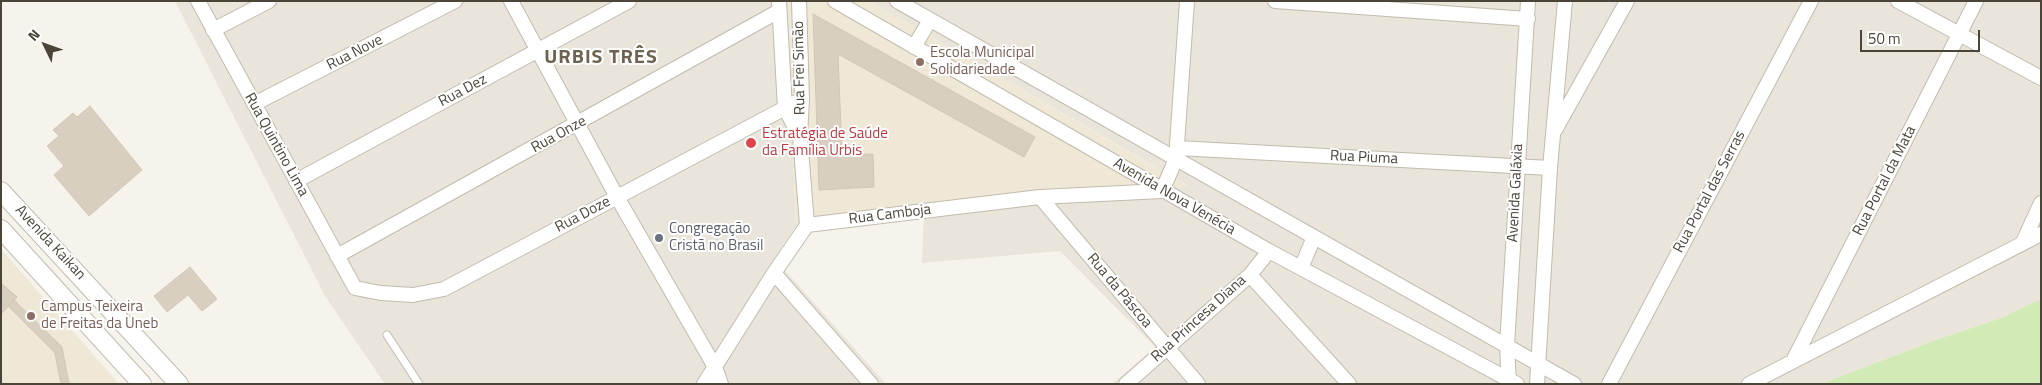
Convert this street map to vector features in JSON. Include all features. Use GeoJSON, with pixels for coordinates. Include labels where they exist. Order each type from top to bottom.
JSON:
{"type":"FeatureCollection","features":[{"type":"Feature","properties":{"kind":"street","name":"Rua Quintino Lima"},"geometry":{"type":"LineString","coordinates":[[198,1],[355,288]]}},
{"type":"Feature","properties":{"kind":"street"},"geometry":{"type":"LineString","coordinates":[[213,30],[269,1]]}},
{"type":"Feature","properties":{"kind":"street","name":"Rua Nove"},"geometry":{"type":"LineString","coordinates":[[254,104],[455,1]]}},
{"type":"Feature","properties":{"kind":"street"},"geometry":{"type":"LineString","coordinates":[[511,1],[617,197],[715,367],[721,384]]}},
{"type":"Feature","properties":{"kind":"street","name":"Rua Dez"},"geometry":{"type":"LineString","coordinates":[[296,181],[629,1]]}},
{"type":"Feature","properties":{"kind":"street","name":"Rua Frei Simão"},"geometry":{"type":"LineString","coordinates":[[799,1],[802,99],[800,136],[807,225]]}},
{"type":"Feature","properties":{"kind":"street","name":"Avenida Nova Venécia"},"geometry":{"type":"LineString","coordinates":[[835,1],[1162,191],[1511,382]]}},
{"type":"Feature","properties":{"kind":"street"},"geometry":{"type":"LineString","coordinates":[[897,1],[1177,153],[1314,237],[1574,384]]}},
{"type":"Feature","properties":{"kind":"street"},"geometry":{"type":"LineString","coordinates":[[1162,191],[1177,153],[1186,1]]}},
{"type":"Feature","properties":{"kind":"street"},"geometry":{"type":"LineString","coordinates":[[1275,1],[1528,19]]}},
{"type":"Feature","properties":{"kind":"street","name":"Avenida Galáxia"},"geometry":{"type":"LineString","coordinates":[[1511,382],[1507,346],[1528,1]]}},
{"type":"Feature","properties":{"kind":"street"},"geometry":{"type":"LineString","coordinates":[[1537,384],[1550,168],[1565,1]]}},
{"type":"Feature","properties":{"kind":"street"},"geometry":{"type":"LineString","coordinates":[[1553,135],[1627,1]]}},
{"type":"Feature","properties":{"kind":"street","name":"Rua Portal das Serras"},"geometry":{"type":"LineString","coordinates":[[1609,384],[1811,1]]}},
{"type":"Feature","properties":{"kind":"street"},"geometry":{"type":"LineString","coordinates":[[1898,1],[2041,78]]}},
{"type":"Feature","properties":{"kind":"street","name":"Rua Portal da Mata"},"geometry":{"type":"LineString","coordinates":[[1793,361],[1976,1]]}},
{"type":"Feature","properties":{"kind":"street","name":"Rua Frei Simão"},"geometry":{"type":"LineString","coordinates":[[779,6],[784,108],[800,136]]}},
{"type":"Feature","properties":{"kind":"street","name":"Rua Onze"},"geometry":{"type":"LineString","coordinates":[[337,256],[577,125],[779,6]]}},
{"type":"Feature","properties":{"kind":"street"},"geometry":{"type":"LineString","coordinates":[[914,47],[930,20]]}},
{"type":"Feature","properties":{"kind":"street","name":"Rua Doze"},"geometry":{"type":"LineString","coordinates":[[355,288],[413,296],[444,289],[802,99]]}},
{"type":"Feature","properties":{"kind":"street","name":"Rua Piuma"},"geometry":{"type":"LineString","coordinates":[[1177,153],[1550,168]]}},
{"type":"Feature","properties":{"kind":"street","name":"Avenida Kaikan"},"geometry":{"type":"LineString","coordinates":[[1,191],[180,384]]}},
{"type":"Feature","properties":{"kind":"street","name":"Rua Camboja"},"geometry":{"type":"LineString","coordinates":[[807,225],[1040,197],[1162,191]]}},
{"type":"Feature","properties":{"kind":"street","name":"Rua da Páscoa"},"geometry":{"type":"LineString","coordinates":[[1040,197],[1198,384]]}},
{"type":"Feature","properties":{"kind":"street"},"geometry":{"type":"LineString","coordinates":[[2023,242],[2041,203]]}},
{"type":"Feature","properties":{"kind":"street"},"geometry":{"type":"LineString","coordinates":[[704,384],[774,273],[807,225]]}},
{"type":"Feature","properties":{"kind":"street","name":"Avenida Kaikan"},"geometry":{"type":"LineString","coordinates":[[1,229],[142,384]]}},
{"type":"Feature","properties":{"kind":"street"},"geometry":{"type":"LineString","coordinates":[[1748,384],[2041,234]]}},
{"type":"Feature","properties":{"kind":"street"},"geometry":{"type":"LineString","coordinates":[[1301,268],[1314,237]]}},
{"type":"Feature","properties":{"kind":"street","name":"Rua Princesa Diana"},"geometry":{"type":"LineString","coordinates":[[1126,384],[1250,274],[1269,251]]}},
{"type":"Feature","properties":{"kind":"street"},"geometry":{"type":"LineString","coordinates":[[774,273],[871,384]]}},
{"type":"Feature","properties":{"kind":"street"},"geometry":{"type":"LineString","coordinates":[[1250,274],[1349,384]]}},
{"type":"Feature","properties":{"kind":"lane"},"geometry":{"type":"LineString","coordinates":[[387,335],[418,384]]}},
{"type":"Feature","properties":{"kind":"shaded area"},"geometry":{"type":"Polygon","coordinates":[[[175,1],[786,1],[796,226],[774,258],[886,384],[385,384],[325,296],[175,1]]]}},
{"type":"Feature","properties":{"kind":"shaded area"},"geometry":{"type":"Polygon","coordinates":[[[786,1],[869,1],[1188,186],[924,216],[796,226],[786,1]]]}},
{"type":"Feature","properties":{"kind":"shaded area"},"geometry":{"type":"Polygon","coordinates":[[[869,1],[2041,1],[2041,299],[2001,318],[1933,341],[1821,384],[1112,384],[1155,347],[1060,251],[922,263],[924,216],[1187,185],[869,1]]]}},
{"type":"Feature","properties":{"kind":"shaded area","name":"Campus Teixeira de Freitas da Uneb"},"geometry":{"type":"Polygon","coordinates":[[[1,249],[119,384],[1,384],[1,249]]]}},
{"type":"Feature","properties":{"kind":"green space"},"geometry":{"type":"Polygon","coordinates":[[[2041,299],[2041,384],[1821,384],[1933,341],[2001,318],[2041,299]]]}},
{"type":"Feature","properties":{"kind":"building"},"geometry":{"type":"Polygon","coordinates":[[[813,14],[1035,137],[1024,157],[838,54],[842,155],[873,154],[874,187],[819,190],[813,14]]]}},
{"type":"Feature","properties":{"kind":"building"},"geometry":{"type":"Polygon","coordinates":[[[90,106],[142,170],[89,216],[54,175],[64,166],[47,146],[59,136],[53,130],[73,113],[77,117],[90,106]]]}},
{"type":"Feature","properties":{"kind":"building"},"geometry":{"type":"Polygon","coordinates":[[[190,267],[217,299],[202,311],[188,295],[167,312],[154,296],[190,267]]]}},
{"type":"Feature","properties":{"kind":"building"},"geometry":{"type":"Polygon","coordinates":[[[1,283],[17,297],[1,314],[1,283]]]}},
{"type":"Feature","properties":{"kind":"building"},"geometry":{"type":"Polygon","coordinates":[[[14,300],[62,347],[69,384],[61,384],[55,353],[8,306],[14,300]]]}},
{"type":"Feature","properties":{"kind":"place","name":"Escola Municipal Solidariedade"},"geometry":{"type":"Point","coordinates":[920,62]}},
{"type":"Feature","properties":{"kind":"place","name":"Estratégia de Saúde da Família Urbis"},"geometry":{"type":"Point","coordinates":[751,143]}},
{"type":"Feature","properties":{"kind":"place","name":"Congregação Cristã no Brasil"},"geometry":{"type":"Point","coordinates":[659,238]}},
{"type":"Feature","properties":{"kind":"place","name":"Campus Teixeira de Freitas da Uneb"},"geometry":{"type":"Point","coordinates":[31,316]}},
{"type":"Feature","properties":{"kind":"district","name":"URBIS TRÊS"},"geometry":{"type":"Point","coordinates":[601,58]}}]}
